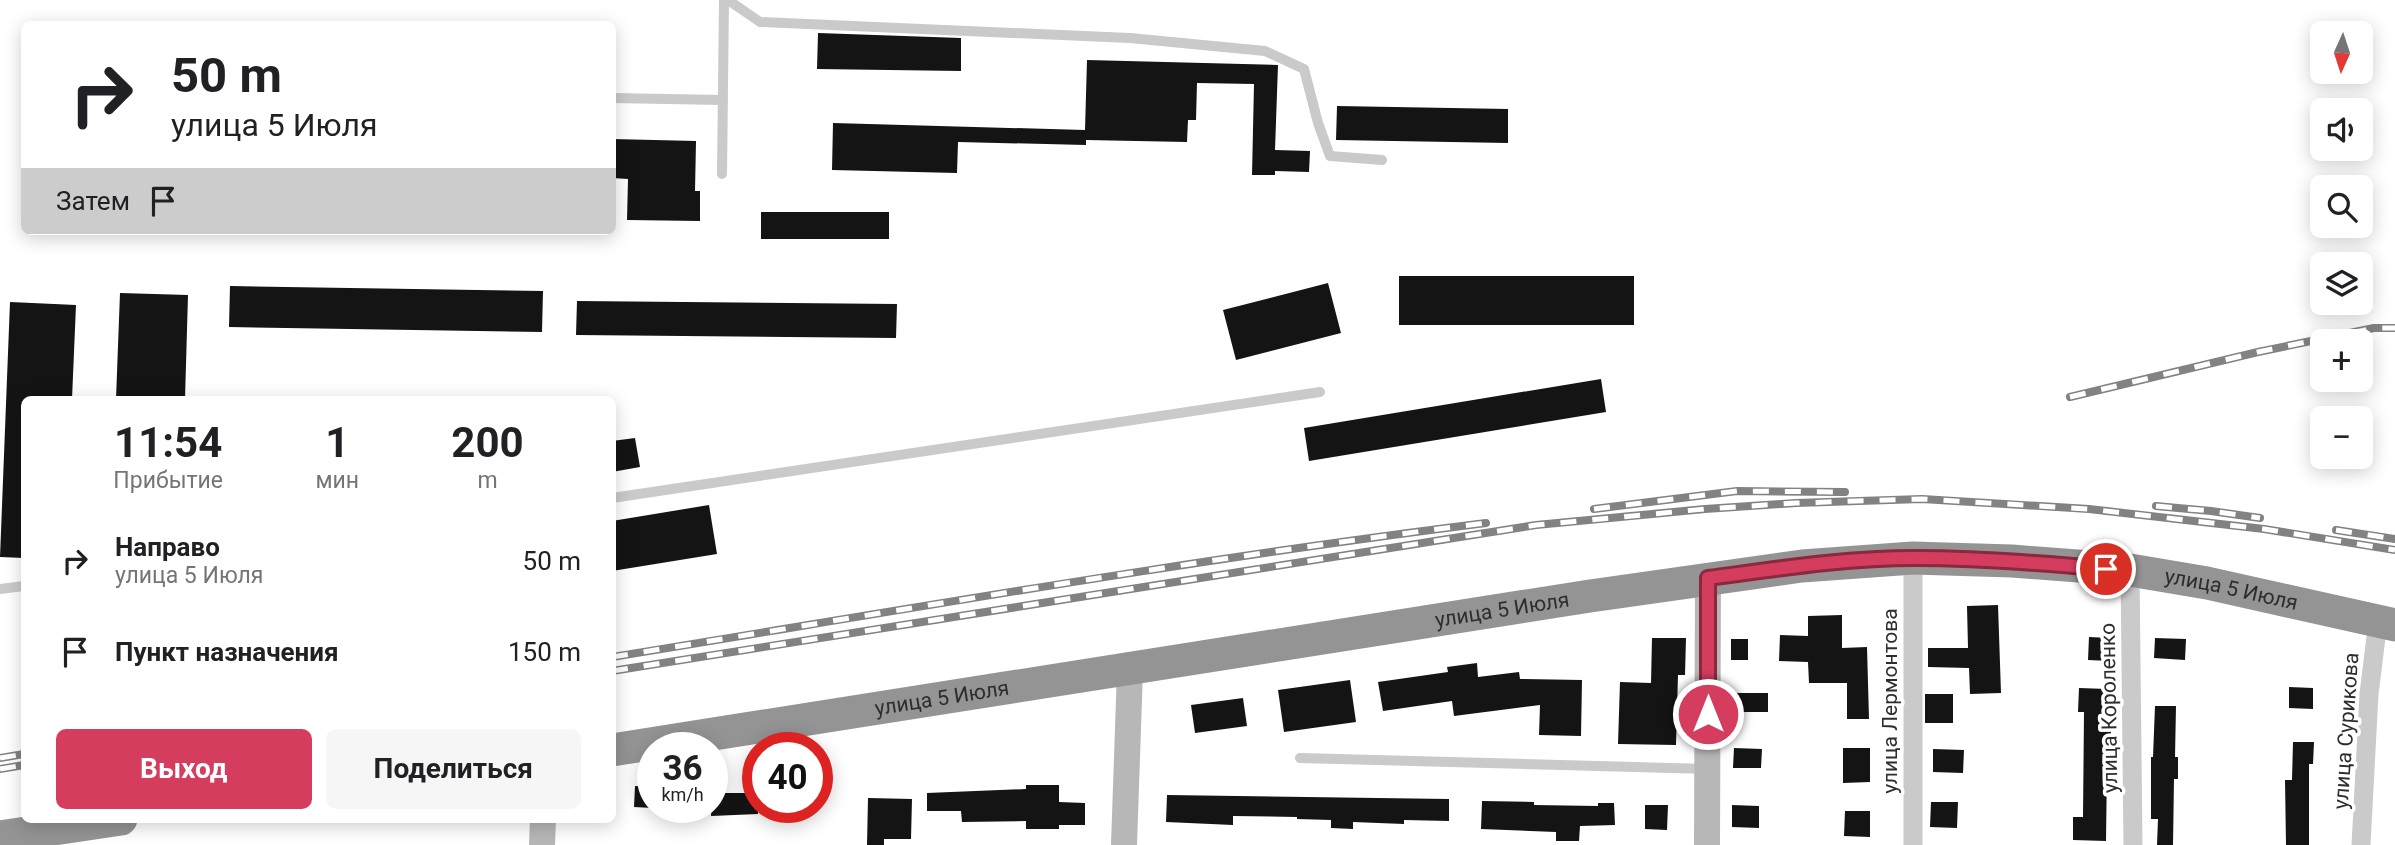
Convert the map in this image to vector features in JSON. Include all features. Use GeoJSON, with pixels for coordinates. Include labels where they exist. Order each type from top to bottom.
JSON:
{"type":"FeatureCollection","features":[{"type":"Feature","properties":{"kind":"highway","name":"улица 5 Июля"},"geometry":{"type":"LineString","coordinates":[[616,749],[1708,578],[1802,566],[1913,558],[2012,561],[2130,570],[2207,583],[2386,623]]}},
{"type":"Feature","properties":{"kind":"highway"},"geometry":{"type":"LineString","coordinates":[[0,836],[93,823]]}},
{"type":"Feature","properties":{"kind":"street","name":"улица Лермонтова"},"geometry":{"type":"LineString","coordinates":[[1913,558],[1913,845]]}},
{"type":"Feature","properties":{"kind":"street","name":"улица Короленко"},"geometry":{"type":"LineString","coordinates":[[2130,570],[2133,845]]}},
{"type":"Feature","properties":{"kind":"street"},"geometry":{"type":"LineString","coordinates":[[1707,845],[1708,578]]}},
{"type":"Feature","properties":{"kind":"street","name":"улица Сурикова"},"geometry":{"type":"LineString","coordinates":[[2361,845],[2369,694],[2386,623]]}},
{"type":"Feature","properties":{"kind":"street"},"geometry":{"type":"LineString","coordinates":[[1124,845],[1130,670]]}},
{"type":"Feature","properties":{"kind":"street"},"geometry":{"type":"LineString","coordinates":[[542,845],[543,823]]}},
{"type":"Feature","properties":{"kind":"lane"},"geometry":{"type":"LineString","coordinates":[[722,174],[726,0]]}},
{"type":"Feature","properties":{"kind":"lane"},"geometry":{"type":"LineString","coordinates":[[726,0],[760,22],[1130,38],[1265,51],[1304,69],[1330,156],[1382,160]]}},
{"type":"Feature","properties":{"kind":"lane"},"geometry":{"type":"LineString","coordinates":[[616,98],[723,100]]}},
{"type":"Feature","properties":{"kind":"lane"},"geometry":{"type":"LineString","coordinates":[[616,497],[1320,393]]}},
{"type":"Feature","properties":{"kind":"lane"},"geometry":{"type":"LineString","coordinates":[[0,589],[21,586]]}},
{"type":"Feature","properties":{"kind":"lane"},"geometry":{"type":"LineString","coordinates":[[1300,758],[1708,769]]}},
{"type":"Feature","properties":{"kind":"building"},"geometry":{"type":"Polygon","coordinates":[[[818,33],[961,38],[961,71],[817,69],[818,33]]]}},
{"type":"Feature","properties":{"kind":"building"},"geometry":{"type":"Polygon","coordinates":[[[1087,60],[1278,65],[1275,150],[1310,151],[1309,172],[1275,171],[1275,175],[1252,175],[1254,84],[1197,83],[1196,120],[1188,120],[1187,142],[1086,140],[1086,145],[958,142],[957,173],[832,170],[833,123],[1085,130],[1087,60]]]}},
{"type":"Feature","properties":{"kind":"building"},"geometry":{"type":"Polygon","coordinates":[[[1337,106],[1508,109],[1508,143],[1336,140],[1337,106]]]}},
{"type":"Feature","properties":{"kind":"building"},"geometry":{"type":"Polygon","coordinates":[[[616,139],[696,141],[695,191],[700,191],[700,221],[627,220],[628,179],[616,178],[616,139]]]}},
{"type":"Feature","properties":{"kind":"building"},"geometry":{"type":"Polygon","coordinates":[[[761,212],[889,212],[889,239],[761,239],[761,212]]]}},
{"type":"Feature","properties":{"kind":"building"},"geometry":{"type":"Polygon","coordinates":[[[1399,276],[1634,276],[1634,325],[1399,325],[1399,276]]]}},
{"type":"Feature","properties":{"kind":"building"},"geometry":{"type":"Polygon","coordinates":[[[1328,283],[1341,333],[1236,360],[1223,310],[1328,283]]]}},
{"type":"Feature","properties":{"kind":"building"},"geometry":{"type":"Polygon","coordinates":[[[230,286],[543,291],[542,332],[229,327],[230,286]]]}},
{"type":"Feature","properties":{"kind":"building"},"geometry":{"type":"Polygon","coordinates":[[[120,293],[188,295],[185,396],[116,396],[120,293]]]}},
{"type":"Feature","properties":{"kind":"building"},"geometry":{"type":"Polygon","coordinates":[[[577,301],[897,304],[896,338],[576,335],[577,301]]]}},
{"type":"Feature","properties":{"kind":"building"},"geometry":{"type":"Polygon","coordinates":[[[10,302],[76,305],[72,396],[21,396],[21,558],[0,557],[10,302]]]}},
{"type":"Feature","properties":{"kind":"building"},"geometry":{"type":"Polygon","coordinates":[[[1601,379],[1606,412],[1309,461],[1304,428],[1601,379]]]}},
{"type":"Feature","properties":{"kind":"building"},"geometry":{"type":"Polygon","coordinates":[[[635,438],[640,467],[616,471],[616,440],[635,438]]]}},
{"type":"Feature","properties":{"kind":"building"},"geometry":{"type":"Polygon","coordinates":[[[709,505],[717,554],[616,570],[616,520],[709,505]]]}},
{"type":"Feature","properties":{"kind":"building"},"geometry":{"type":"Polygon","coordinates":[[[1998,605],[2001,693],[1970,694],[1969,668],[1928,667],[1928,648],[1968,648],[1967,606],[1998,605]]]}},
{"type":"Feature","properties":{"kind":"building"},"geometry":{"type":"Polygon","coordinates":[[[1842,615],[1842,648],[1867,647],[1869,719],[1847,719],[1847,683],[1809,683],[1808,662],[1779,661],[1780,635],[1808,636],[1808,616],[1842,615]]]}},
{"type":"Feature","properties":{"kind":"building"},"geometry":{"type":"Polygon","coordinates":[[[2089,637],[2110,638],[2109,661],[2088,660],[2089,637]]]}},
{"type":"Feature","properties":{"kind":"building"},"geometry":{"type":"Polygon","coordinates":[[[1652,638],[1686,638],[1685,675],[1678,675],[1676,745],[1618,744],[1620,682],[1651,683],[1652,638]]]}},
{"type":"Feature","properties":{"kind":"building"},"geometry":{"type":"Polygon","coordinates":[[[2155,638],[2186,639],[2185,660],[2154,658],[2155,638]]]}},
{"type":"Feature","properties":{"kind":"building"},"geometry":{"type":"Polygon","coordinates":[[[1731,639],[1748,639],[1748,660],[1731,660],[1731,639]]]}},
{"type":"Feature","properties":{"kind":"building"},"geometry":{"type":"Polygon","coordinates":[[[1477,663],[1478,677],[1519,672],[1520,679],[1582,680],[1581,736],[1539,735],[1540,705],[1454,716],[1452,701],[1383,711],[1378,682],[1448,672],[1447,667],[1477,663]]]}},
{"type":"Feature","properties":{"kind":"building"},"geometry":{"type":"Polygon","coordinates":[[[1350,680],[1356,722],[1284,732],[1278,690],[1350,680]]]}},
{"type":"Feature","properties":{"kind":"building"},"geometry":{"type":"Polygon","coordinates":[[[2289,687],[2313,688],[2313,709],[2289,708],[2289,687]]]}},
{"type":"Feature","properties":{"kind":"building"},"geometry":{"type":"Polygon","coordinates":[[[2079,688],[2107,689],[2106,729],[2111,729],[2110,764],[2107,764],[2106,841],[2073,840],[2073,817],[2083,817],[2084,712],[2078,712],[2079,688]]]}},
{"type":"Feature","properties":{"kind":"building"},"geometry":{"type":"Polygon","coordinates":[[[1735,693],[1768,693],[1768,712],[1736,712],[1735,693]]]}},
{"type":"Feature","properties":{"kind":"building"},"geometry":{"type":"Polygon","coordinates":[[[1925,694],[1953,694],[1953,723],[1925,723],[1925,694]]]}},
{"type":"Feature","properties":{"kind":"building"},"geometry":{"type":"Polygon","coordinates":[[[1243,698],[1247,726],[1195,733],[1191,705],[1243,698]]]}},
{"type":"Feature","properties":{"kind":"building"},"geometry":{"type":"Polygon","coordinates":[[[2155,706],[2176,706],[2175,757],[2178,757],[2178,779],[2174,779],[2173,845],[2157,845],[2158,819],[2151,819],[2151,757],[2155,706]]]}},
{"type":"Feature","properties":{"kind":"building"},"geometry":{"type":"Polygon","coordinates":[[[2293,742],[2314,742],[2313,764],[2309,764],[2309,845],[2286,845],[2285,780],[2292,780],[2293,742]]]}},
{"type":"Feature","properties":{"kind":"building"},"geometry":{"type":"Polygon","coordinates":[[[1734,748],[1762,749],[1761,768],[1733,768],[1734,748]]]}},
{"type":"Feature","properties":{"kind":"building"},"geometry":{"type":"Polygon","coordinates":[[[1843,748],[1870,748],[1870,782],[1843,783],[1843,748]]]}},
{"type":"Feature","properties":{"kind":"building"},"geometry":{"type":"Polygon","coordinates":[[[1933,749],[1964,750],[1963,773],[1933,772],[1933,749]]]}},
{"type":"Feature","properties":{"kind":"building"},"geometry":{"type":"Polygon","coordinates":[[[1026,785],[1059,785],[1059,802],[1085,803],[1085,825],[1059,825],[1059,829],[1026,829],[1026,821],[962,822],[961,811],[927,811],[927,793],[1026,789],[1026,785]]]}},
{"type":"Feature","properties":{"kind":"building"},"geometry":{"type":"Polygon","coordinates":[[[635,786],[637,786],[637,807],[634,807],[635,786]]]}},
{"type":"Feature","properties":{"kind":"building"},"geometry":{"type":"Polygon","coordinates":[[[728,793],[742,793],[742,815],[728,815],[728,793]]]}},
{"type":"Feature","properties":{"kind":"building"},"geometry":{"type":"Polygon","coordinates":[[[1167,795],[1449,799],[1449,821],[1404,820],[1404,824],[1353,822],[1353,829],[1331,828],[1331,820],[1297,817],[1233,816],[1233,825],[1166,822],[1167,795]]]}},
{"type":"Feature","properties":{"kind":"building"},"geometry":{"type":"Polygon","coordinates":[[[868,798],[912,799],[911,839],[884,839],[884,845],[867,845],[868,798]]]}},
{"type":"Feature","properties":{"kind":"building"},"geometry":{"type":"Polygon","coordinates":[[[1482,801],[1598,806],[1598,803],[1614,803],[1615,825],[1580,826],[1579,841],[1556,841],[1556,832],[1481,829],[1482,801]]]}},
{"type":"Feature","properties":{"kind":"building"},"geometry":{"type":"Polygon","coordinates":[[[1931,802],[1958,802],[1957,828],[1930,827],[1931,802]]]}},
{"type":"Feature","properties":{"kind":"building"},"geometry":{"type":"Polygon","coordinates":[[[1645,805],[1668,805],[1667,830],[1645,829],[1645,805]]]}},
{"type":"Feature","properties":{"kind":"building"},"geometry":{"type":"Polygon","coordinates":[[[1732,805],[1759,806],[1759,828],[1732,827],[1732,805]]]}},
{"type":"Feature","properties":{"kind":"building"},"geometry":{"type":"Polygon","coordinates":[[[1845,811],[1870,811],[1870,837],[1844,836],[1845,811]]]}},
{"type":"Feature","properties":{"kind":"railway"},"geometry":{"type":"LineString","coordinates":[[2070,397],[2258,352],[2374,328],[2395,328]]}},
{"type":"Feature","properties":{"kind":"railway"},"geometry":{"type":"LineString","coordinates":[[1594,509],[1737,491],[1845,492]]}},
{"type":"Feature","properties":{"kind":"railway"},"geometry":{"type":"LineString","coordinates":[[616,670],[1536,525],[1705,509],[1922,499],[2089,509],[2264,529],[2395,550]]}},
{"type":"Feature","properties":{"kind":"railway"},"geometry":{"type":"LineString","coordinates":[[2156,506],[2260,518]]}},
{"type":"Feature","properties":{"kind":"railway"},"geometry":{"type":"LineString","coordinates":[[616,656],[1158,569],[1486,523]]}},
{"type":"Feature","properties":{"kind":"railway"},"geometry":{"type":"LineString","coordinates":[[2336,530],[2395,539]]}},
{"type":"Feature","properties":{"kind":"railway"},"geometry":{"type":"LineString","coordinates":[[0,758],[21,754]]}},
{"type":"Feature","properties":{"kind":"railway"},"geometry":{"type":"LineString","coordinates":[[0,769],[21,766]]}},
{"type":"Feature","properties":{"kind":"route"},"geometry":{"type":"LineString","coordinates":[[1708,714],[1708,578],[1802,566],[1913,558],[2012,561],[2106,569]]}}]}
